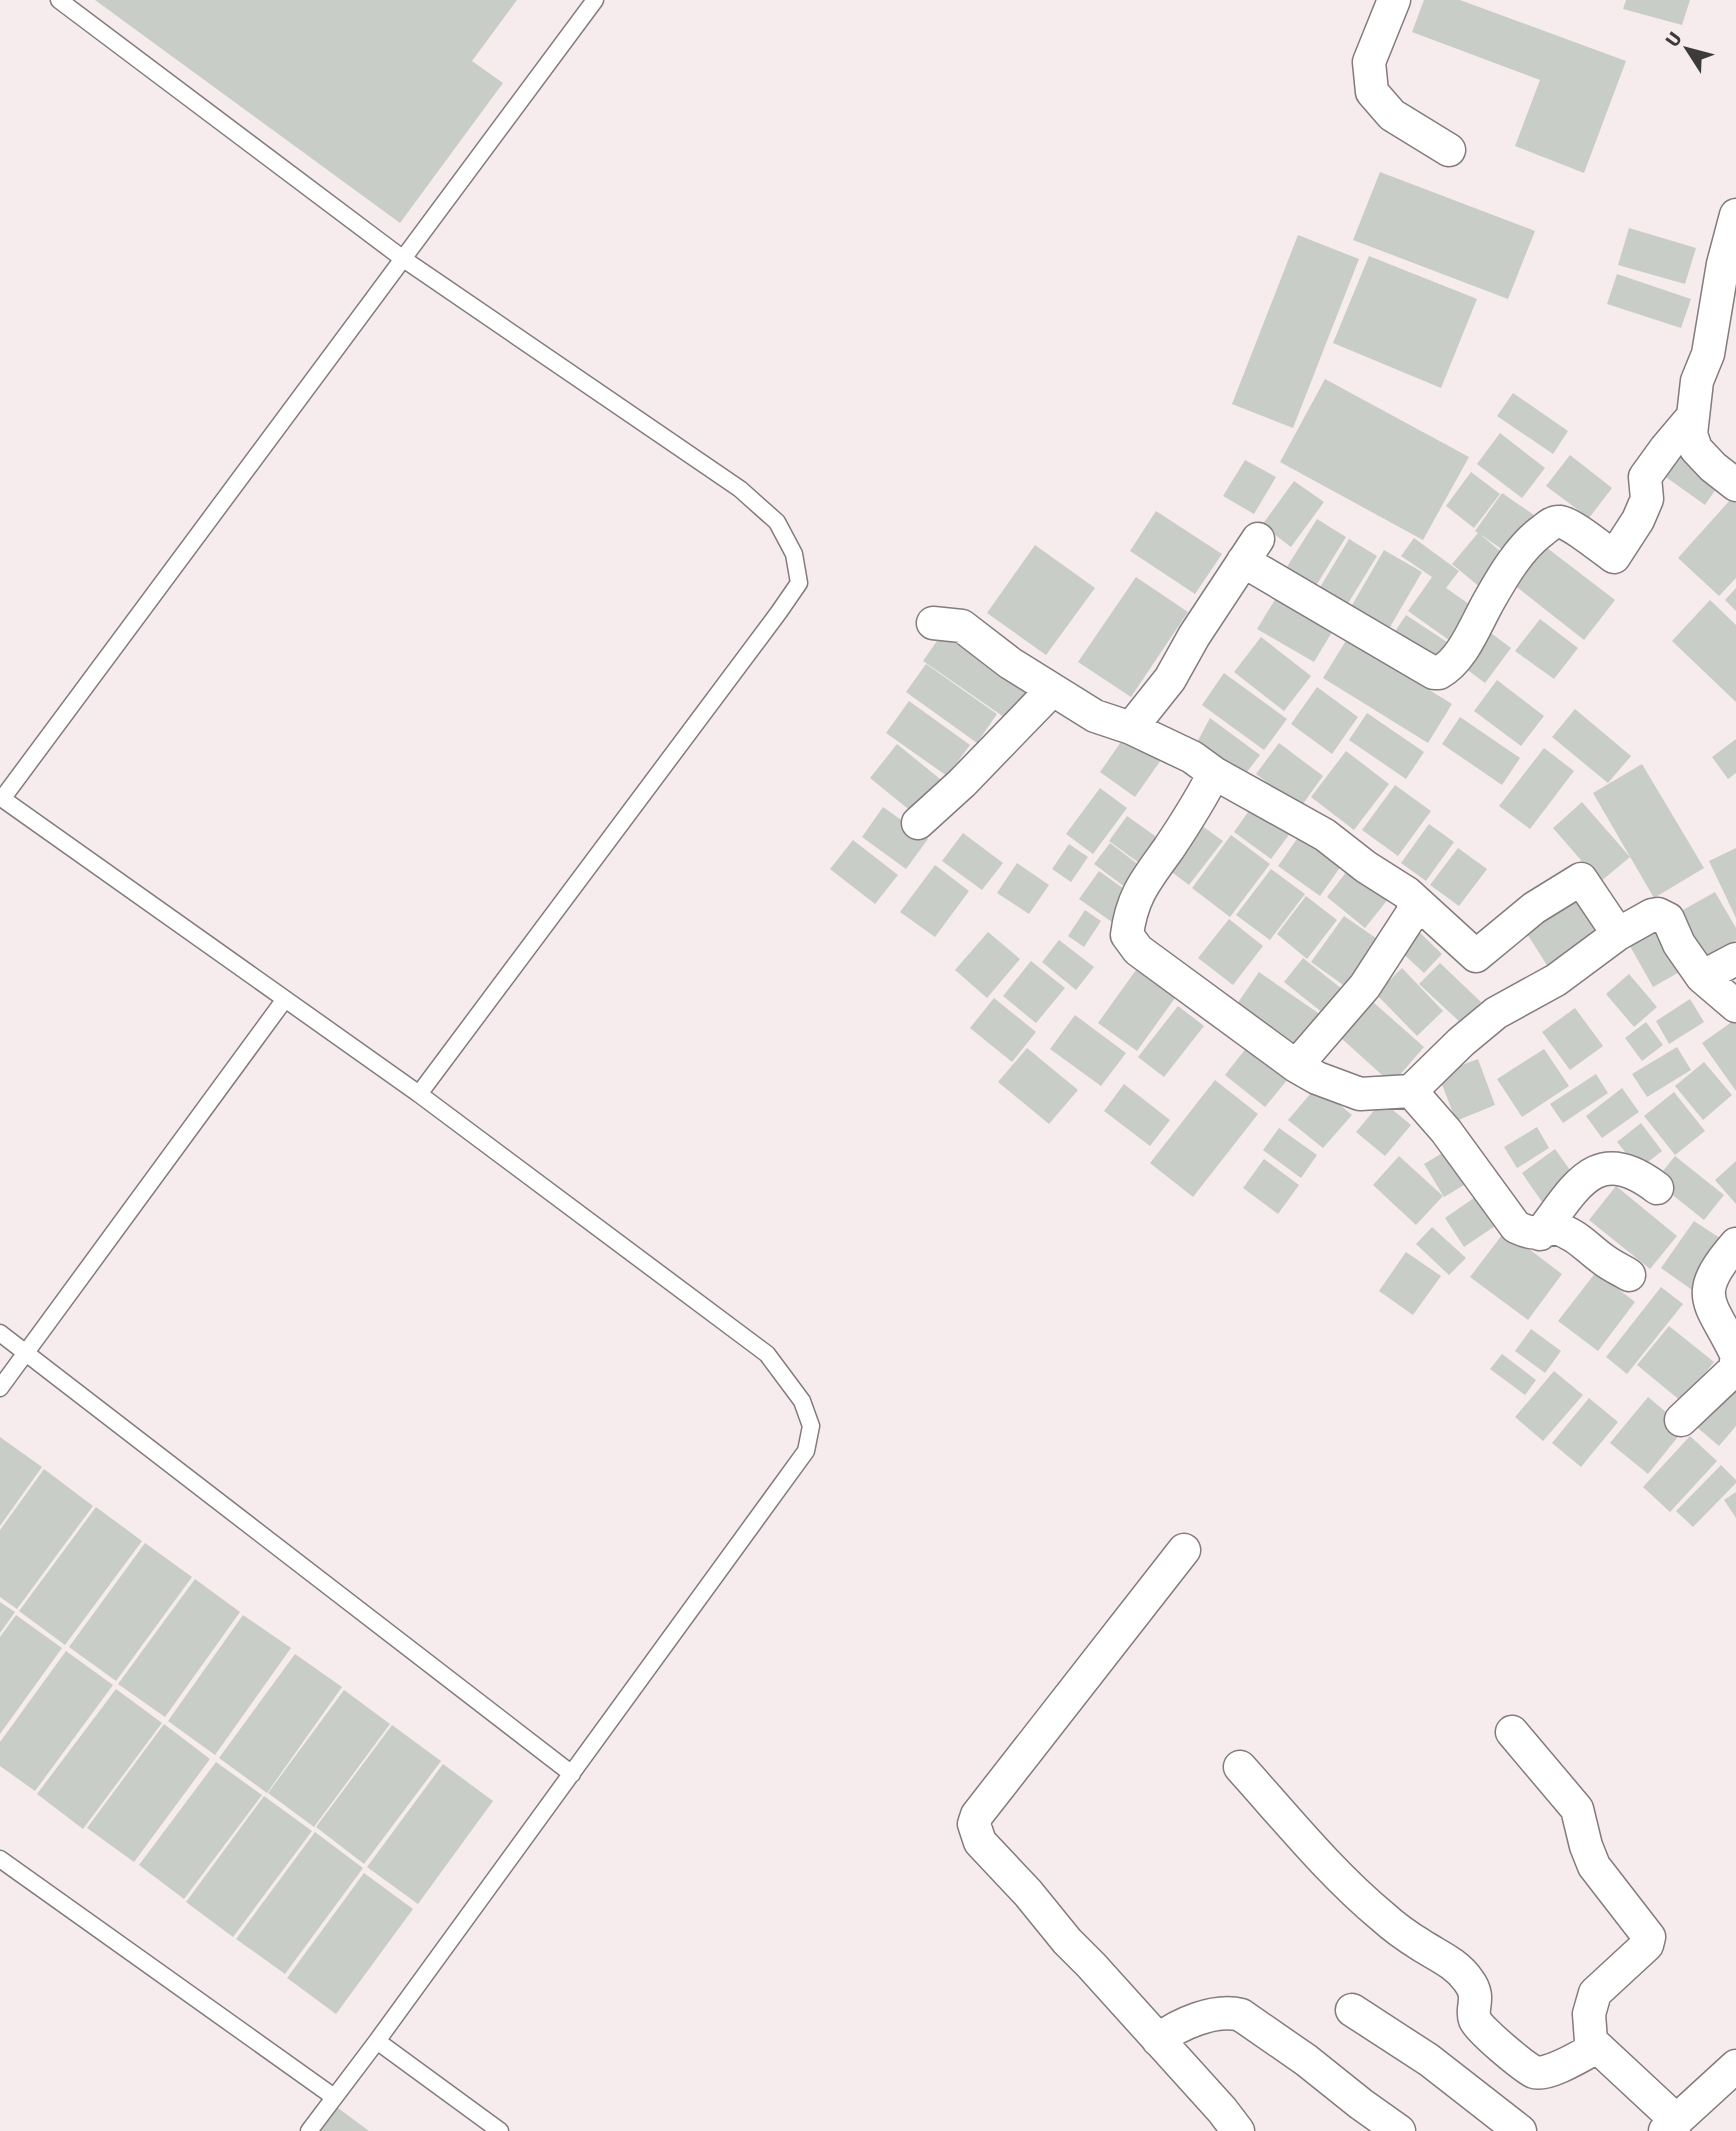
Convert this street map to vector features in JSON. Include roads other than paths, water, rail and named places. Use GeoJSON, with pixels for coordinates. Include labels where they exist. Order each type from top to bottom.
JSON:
{"type":"FeatureCollection","features":[{"type":"Feature","properties":{"kind":"street"},"geometry":{"type":"LineString","coordinates":[[1394,0],[1369,62],[1372,92],[1392,115],[1449,150]]}},
{"type":"Feature","properties":{"kind":"street"},"geometry":{"type":"LineString","coordinates":[[1736,215],[1723,264],[1708,354],[1697,381],[1691,434],[1696,449],[1736,485]]}},
{"type":"Feature","properties":{"kind":"street"},"geometry":{"type":"LineString","coordinates":[[1131,728],[1170,679],[1194,636],[1250,550],[1420,665],[1439,673],[1458,655],[1491,597],[1523,550],[1532,539],[1553,523],[1562,521],[1614,557],[1638,520],[1647,499],[1645,477],[1693,416]]}},
{"type":"Feature","properties":{"kind":"street"},"geometry":{"type":"LineString","coordinates":[[933,623],[961,626],[1010,663],[1095,716],[1131,728],[1192,757],[1214,773],[1325,835],[1407,894],[1476,956],[1534,908],[1581,879],[1618,934]]}},
{"type":"Feature","properties":{"kind":"street"},"geometry":{"type":"LineString","coordinates":[[918,823],[962,783],[1052,690]]}},
{"type":"Feature","properties":{"kind":"street"},"geometry":{"type":"LineString","coordinates":[[1214,773],[1191,815],[1138,892],[1129,916],[1127,935],[1138,950],[1296,1066],[1317,1077],[1360,1094],[1411,1091],[1461,1042],[1496,1013],[1556,980],[1618,934],[1652,915],[1658,914],[1668,919],[1679,944],[1702,977],[1736,1006]]}},
{"type":"Feature","properties":{"kind":"street"},"geometry":{"type":"LineString","coordinates":[[1296,1066],[1365,986],[1413,912],[1413,901],[1407,894]]}},
{"type":"Feature","properties":{"kind":"street"},"geometry":{"type":"LineString","coordinates":[[1702,977],[1736,958]]}},
{"type":"Feature","properties":{"kind":"street"},"geometry":{"type":"LineString","coordinates":[[1411,1091],[1446,1131],[1516,1227],[1540,1234],[1553,1227],[1567,1231],[1605,1261],[1629,1275]]}},
{"type":"Feature","properties":{"kind":"street"},"geometry":{"type":"LineString","coordinates":[[1540,1234],[1576,1186],[1600,1169],[1622,1168],[1640,1175],[1657,1188]]}},
{"type":"Feature","properties":{"kind":"street"},"geometry":{"type":"LineString","coordinates":[[1736,1244],[1711,1279],[1707,1298],[1736,1354]]}},
{"type":"Feature","properties":{"kind":"street"},"geometry":{"type":"LineString","coordinates":[[1681,1420],[1735,1369],[1736,1361]]}},
{"type":"Feature","properties":{"kind":"street"},"geometry":{"type":"LineString","coordinates":[[1184,1550],[977,1815],[974,1824],[980,1842],[1238,2131]]}},
{"type":"Feature","properties":{"kind":"street"},"geometry":{"type":"LineString","coordinates":[[1512,1732],[1577,1809],[1594,1866],[1649,1937],[1647,1945],[1595,1993],[1589,2014],[1591,2041],[1671,2126],[1736,2066]]}},
{"type":"Feature","properties":{"kind":"street"},"geometry":{"type":"LineString","coordinates":[[1240,1767],[1332,1869],[1383,1917],[1454,1965],[1469,1981],[1476,1995],[1474,2018],[1493,2040],[1535,2072],[1545,2073],[1597,2047]]}},
{"type":"Feature","properties":{"kind":"street"},"geometry":{"type":"LineString","coordinates":[[1352,2010],[1429,2060],[1520,2131]]}},
{"type":"Feature","properties":{"kind":"street"},"geometry":{"type":"LineString","coordinates":[[1158,2040],[1180,2025],[1221,2013],[1241,2015],[1306,2060],[1399,2131]]}},
{"type":"Feature","properties":{"kind":"lane"},"geometry":{"type":"LineString","coordinates":[[59,0],[402,258],[740,489],[777,522],[794,554],[799,583],[419,1094]]}},
{"type":"Feature","properties":{"kind":"lane"},"geometry":{"type":"LineString","coordinates":[[309,2131],[806,1451],[811,1426],[802,1401],[767,1354],[419,1094],[1,798],[594,0]]}},
{"type":"Feature","properties":{"kind":"lane"},"geometry":{"type":"LineString","coordinates":[[0,1388],[285,999]]}},
{"type":"Feature","properties":{"kind":"lane"},"geometry":{"type":"LineString","coordinates":[[0,1333],[572,1774]]}},
{"type":"Feature","properties":{"kind":"lane"},"geometry":{"type":"LineString","coordinates":[[0,1859],[334,2097]]}},
{"type":"Feature","properties":{"kind":"lane"},"geometry":{"type":"LineString","coordinates":[[377,2041],[500,2131]]}}]}
